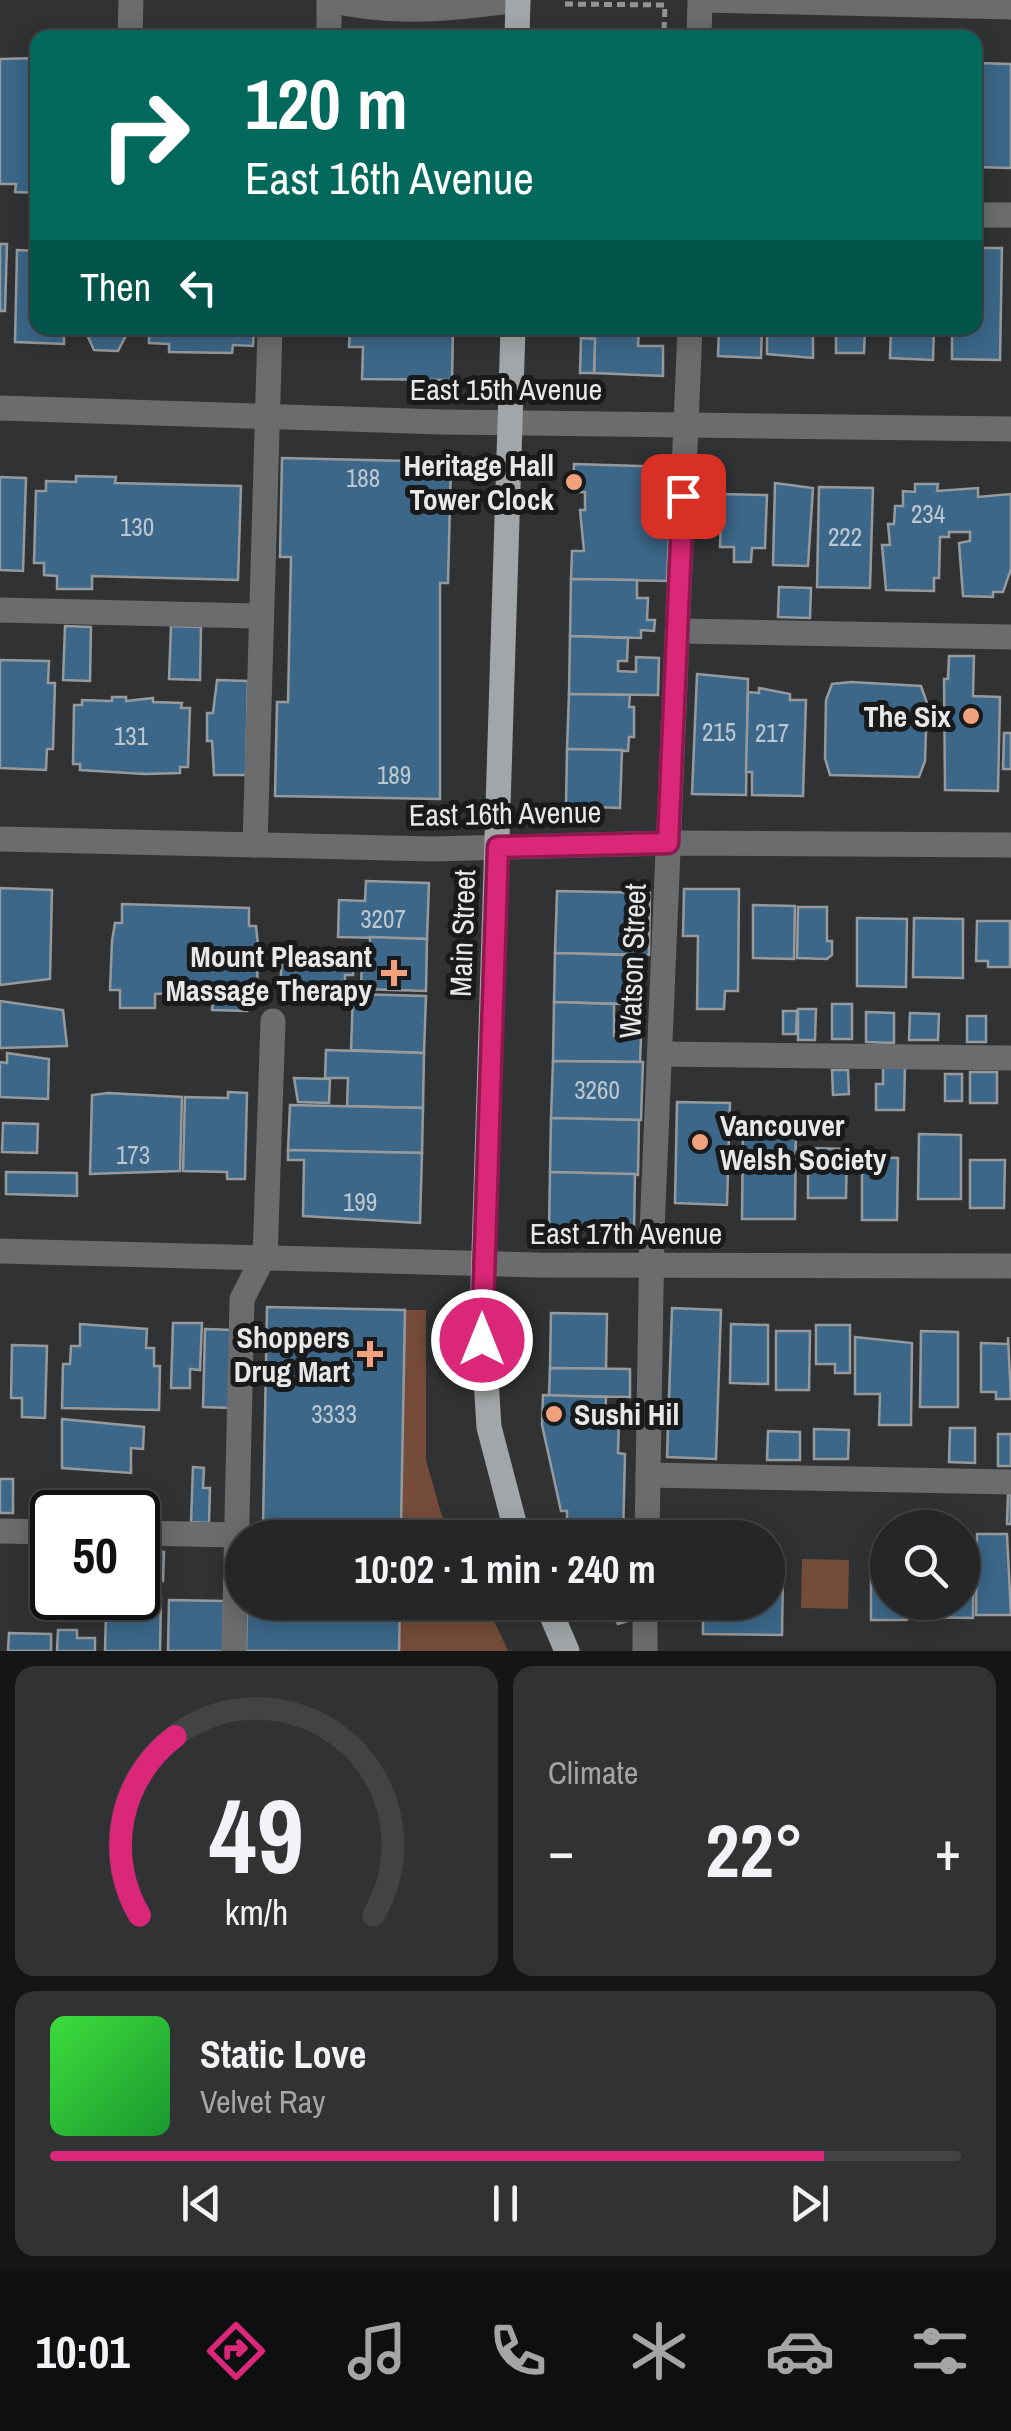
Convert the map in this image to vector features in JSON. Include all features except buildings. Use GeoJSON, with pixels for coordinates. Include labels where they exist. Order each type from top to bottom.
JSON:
{"type":"FeatureCollection","features":[{"type":"Feature","properties":{"kind":"main road"},"geometry":{"type":"LineString","coordinates":[[518,0],[518,30]]}},
{"type":"Feature","properties":{"kind":"main road","name":"Main Street"},"geometry":{"type":"LineString","coordinates":[[513,335],[483,1364],[489,1426],[513,1520]]}},
{"type":"Feature","properties":{"kind":"main road"},"geometry":{"type":"LineString","coordinates":[[553,1620],[566,1651]]}},
{"type":"Feature","properties":{"kind":"street"},"geometry":{"type":"LineString","coordinates":[[130,30],[131,0]]}},
{"type":"Feature","properties":{"kind":"street"},"geometry":{"type":"LineString","coordinates":[[329,30],[330,0],[354,6],[448,8],[518,0]]}},
{"type":"Feature","properties":{"kind":"street"},"geometry":{"type":"LineString","coordinates":[[700,30],[702,0],[1011,7]]}},
{"type":"Feature","properties":{"kind":"street"},"geometry":{"type":"LineString","coordinates":[[982,215],[1011,216]]}},
{"type":"Feature","properties":{"kind":"street"},"geometry":{"type":"LineString","coordinates":[[255,845],[270,335]]}},
{"type":"Feature","properties":{"kind":"street","name":"Watson Street"},"geometry":{"type":"LineString","coordinates":[[647,1520],[652,1266],[690,335]]}},
{"type":"Feature","properties":{"kind":"street","name":"East 15th Avenue"},"geometry":{"type":"LineString","coordinates":[[0,408],[268,417],[1011,429]]}},
{"type":"Feature","properties":{"kind":"street"},"geometry":{"type":"LineString","coordinates":[[0,610],[261,616]]}},
{"type":"Feature","properties":{"kind":"street"},"geometry":{"type":"LineString","coordinates":[[678,631],[1011,637]]}},
{"type":"Feature","properties":{"kind":"street","name":"East 16th Avenue"},"geometry":{"type":"LineString","coordinates":[[0,839],[498,847],[668,843],[1011,846]]}},
{"type":"Feature","properties":{"kind":"street"},"geometry":{"type":"LineString","coordinates":[[238,1520],[242,1299],[264,1258],[273,1021]]}},
{"type":"Feature","properties":{"kind":"street"},"geometry":{"type":"LineString","coordinates":[[660,1054],[1011,1058]]}},
{"type":"Feature","properties":{"kind":"street","name":"East 17th Avenue"},"geometry":{"type":"LineString","coordinates":[[0,1251],[483,1264],[1011,1266]]}},
{"type":"Feature","properties":{"kind":"street"},"geometry":{"type":"LineString","coordinates":[[648,1475],[1011,1482]]}},
{"type":"Feature","properties":{"kind":"street"},"geometry":{"type":"LineString","coordinates":[[0,1531],[30,1532]]}},
{"type":"Feature","properties":{"kind":"street"},"geometry":{"type":"LineString","coordinates":[[160,1534],[225,1535]]}},
{"type":"Feature","properties":{"kind":"street"},"geometry":{"type":"LineString","coordinates":[[234,1651],[235,1620]]}},
{"type":"Feature","properties":{"kind":"street"},"geometry":{"type":"LineString","coordinates":[[645,1651],[646,1620]]}},
{"type":"Feature","properties":{"kind":"path"},"geometry":{"type":"LineString","coordinates":[[565,4],[664,5],[664,30]]}},
{"type":"Feature","properties":{"kind":"shaded area"},"geometry":{"type":"Polygon","coordinates":[[[405,1310],[426,1310],[426,1460],[443,1520],[401,1520],[405,1310]]]}},
{"type":"Feature","properties":{"kind":"shaded area"},"geometry":{"type":"Polygon","coordinates":[[[802,1559],[849,1560],[848,1609],[801,1608],[802,1559]]]}},
{"type":"Feature","properties":{"kind":"shaded area"},"geometry":{"type":"Polygon","coordinates":[[[400,1620],[494,1620],[508,1651],[399,1651],[400,1620]]]}},
{"type":"Feature","properties":{"kind":"place","name":"Heritage Hall Tower Clock"},"geometry":{"type":"Point","coordinates":[574,482]}},
{"type":"Feature","properties":{"kind":"place","name":"The Six"},"geometry":{"type":"Point","coordinates":[971,716]}},
{"type":"Feature","properties":{"kind":"place","name":"Mount Pleasant Massage Therapy"},"geometry":{"type":"Point","coordinates":[394,973]}},
{"type":"Feature","properties":{"kind":"place","name":"Vancouver Welsh Society"},"geometry":{"type":"Point","coordinates":[700,1142]}},
{"type":"Feature","properties":{"kind":"place","name":"Shoppers Drug Mart"},"geometry":{"type":"Point","coordinates":[370,1354]}},
{"type":"Feature","properties":{"kind":"place","name":"Sushi Hil"},"geometry":{"type":"Point","coordinates":[554,1414]}},
{"type":"Feature","properties":{"kind":"route"},"geometry":{"type":"LineString","coordinates":[[482,1340],[498,847],[668,843],[683,496]]}}]}
